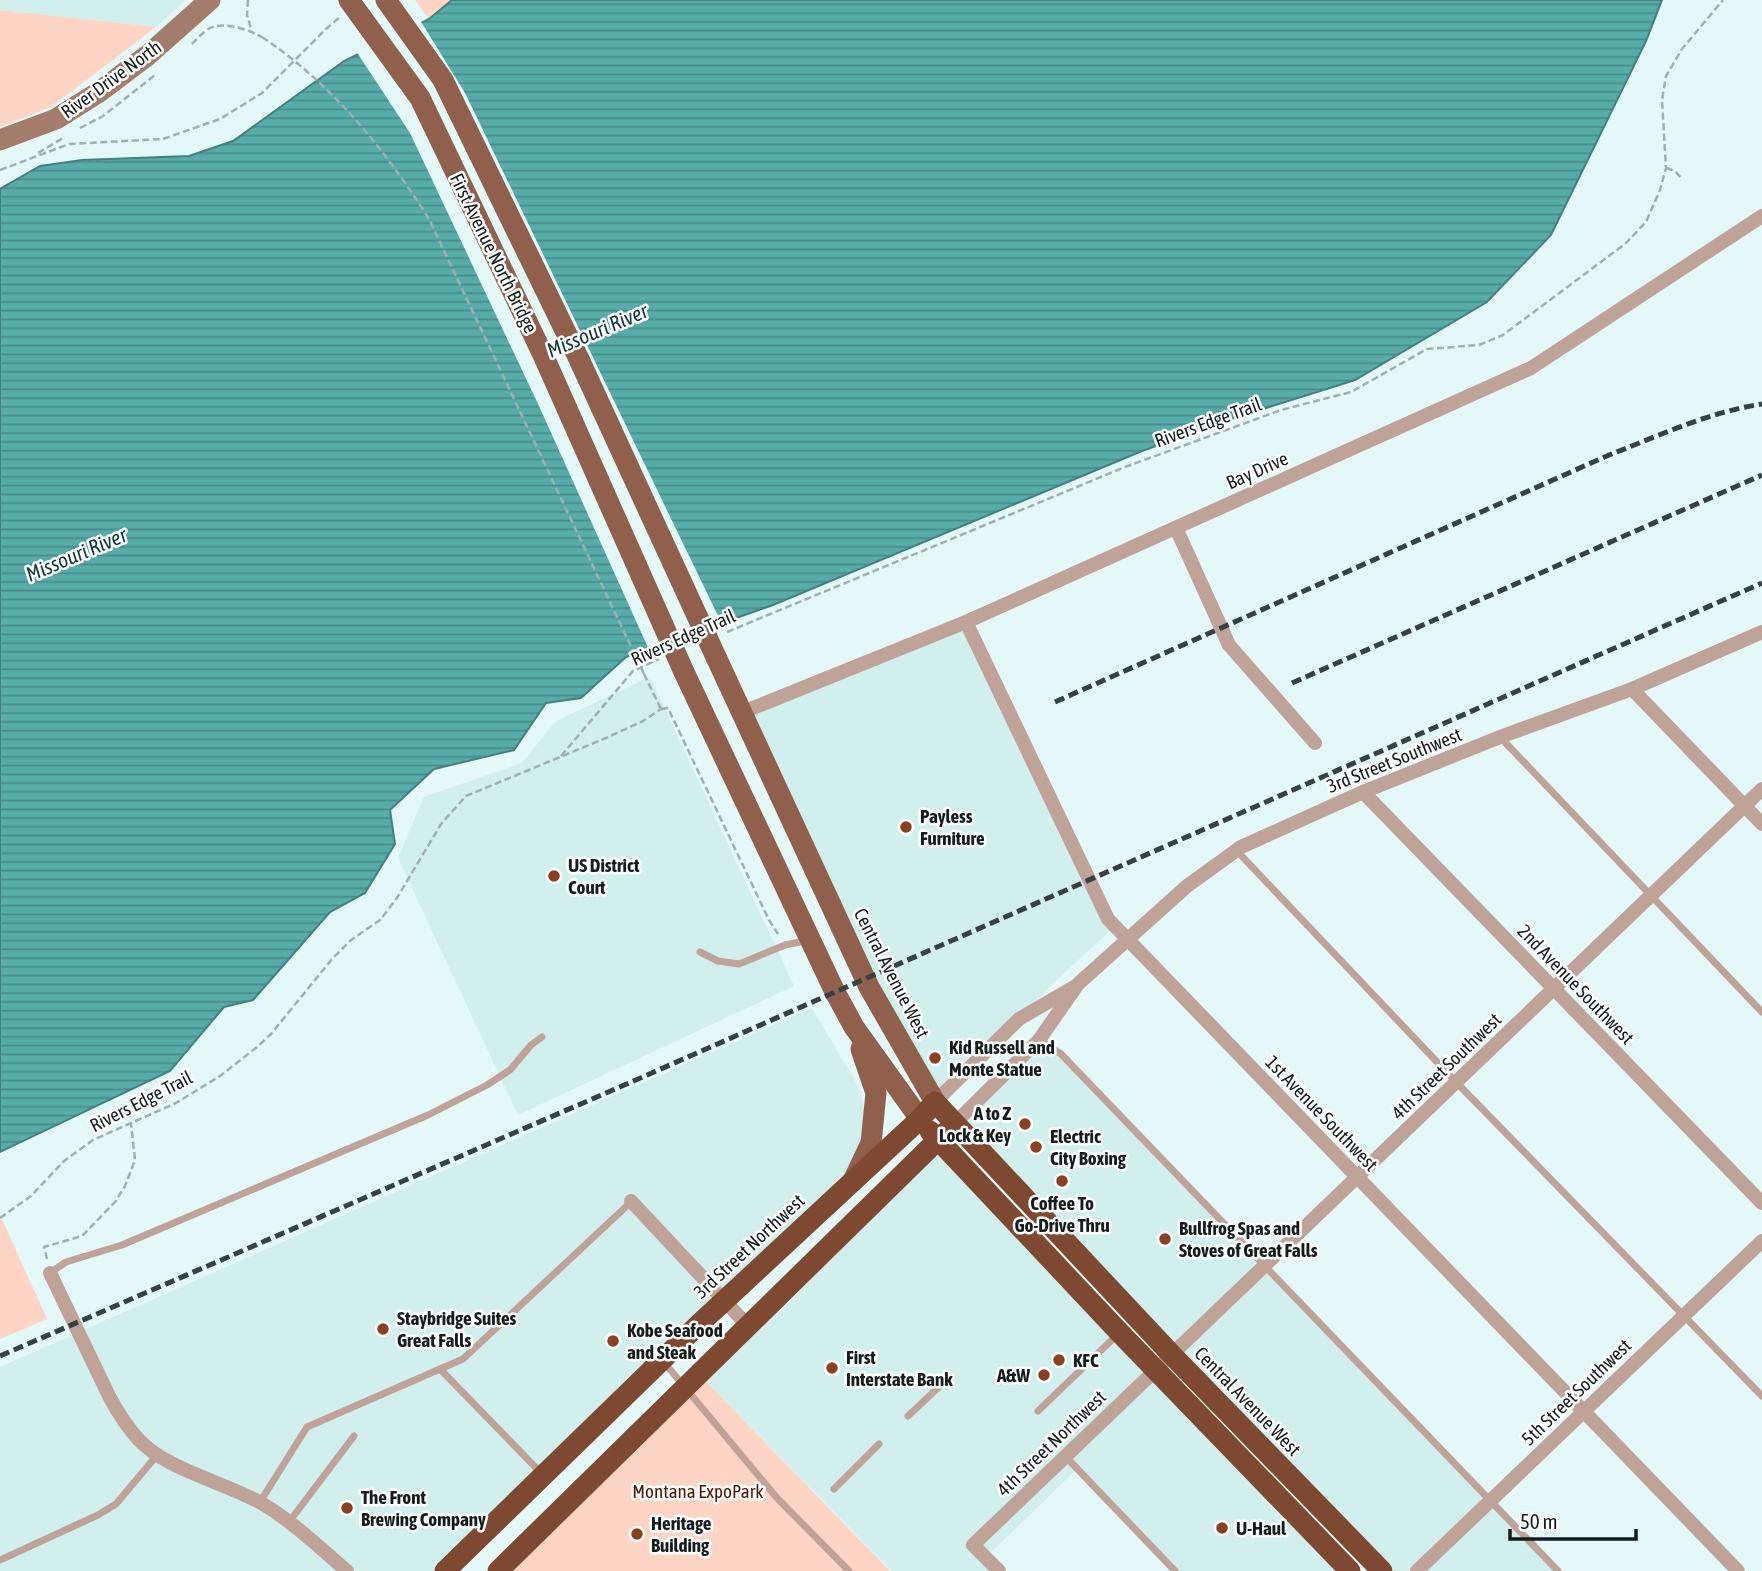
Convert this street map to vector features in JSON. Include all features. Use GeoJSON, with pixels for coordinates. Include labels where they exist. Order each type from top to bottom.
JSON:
{"type":"FeatureCollection","features":[{"type":"Feature","properties":{"kind":"highway","name":"3rd Street Northwest"},"geometry":{"type":"LineString","coordinates":[[445,1571],[662,1360],[935,1102]]}},
{"type":"Feature","properties":{"kind":"highway","name":"Central Avenue West"},"geometry":{"type":"LineString","coordinates":[[935,1102],[1171,1355],[1382,1571]]}},
{"type":"Feature","properties":{"kind":"highway"},"geometry":{"type":"LineString","coordinates":[[920,1119],[1120,1333],[1350,1571]]}},
{"type":"Feature","properties":{"kind":"highway"},"geometry":{"type":"LineString","coordinates":[[498,1571],[939,1142],[954,1124]]}},
{"type":"Feature","properties":{"kind":"main road","name":"First Avenue North Bridge"},"geometry":{"type":"LineString","coordinates":[[386,0],[443,80],[578,357],[716,657]]}},
{"type":"Feature","properties":{"kind":"main road","name":"River Drive North"},"geometry":{"type":"LineString","coordinates":[[0,140],[56,119],[99,92],[148,55],[201,3]]}},
{"type":"Feature","properties":{"kind":"main road","name":"First Avenue North Bridge"},"geometry":{"type":"LineString","coordinates":[[347,7],[420,98],[544,357],[684,672],[810,940]]}},
{"type":"Feature","properties":{"kind":"main road","name":"Central Avenue West"},"geometry":{"type":"LineString","coordinates":[[716,657],[869,987],[935,1102]]}},
{"type":"Feature","properties":{"kind":"main road"},"geometry":{"type":"LineString","coordinates":[[810,940],[854,1027],[876,1093],[871,1143],[854,1180]]}},
{"type":"Feature","properties":{"kind":"main road"},"geometry":{"type":"LineString","coordinates":[[854,1027],[920,1119]]}},
{"type":"Feature","properties":{"kind":"street","name":"Bay Drive"},"geometry":{"type":"LineString","coordinates":[[743,712],[966,622],[1531,368],[1762,216]]}},
{"type":"Feature","properties":{"kind":"street"},"geometry":{"type":"LineString","coordinates":[[1176,528],[1229,645],[1315,744]]}},
{"type":"Feature","properties":{"kind":"street","name":"1st Avenue Southwest"},"geometry":{"type":"LineString","coordinates":[[966,622],[1108,919],[1738,1571]]}},
{"type":"Feature","properties":{"kind":"street","name":"3rd Street Southwest"},"geometry":{"type":"LineString","coordinates":[[935,1102],[1019,1019],[1078,984],[1187,886],[1236,850],[1363,792],[1500,737],[1632,689],[1762,632]]}},
{"type":"Feature","properties":{"kind":"street"},"geometry":{"type":"LineString","coordinates":[[1632,689],[1762,824]]}},
{"type":"Feature","properties":{"kind":"street","name":"4th Street Southwest"},"geometry":{"type":"LineString","coordinates":[[1156,1370],[1762,789]]}},
{"type":"Feature","properties":{"kind":"street","name":"2nd Avenue Southwest"},"geometry":{"type":"LineString","coordinates":[[1363,792],[1762,1203]]}},
{"type":"Feature","properties":{"kind":"street","name":"3rd Street Southwest"},"geometry":{"type":"LineString","coordinates":[[954,1124],[1039,1040],[1078,984]]}},
{"type":"Feature","properties":{"kind":"street"},"geometry":{"type":"LineString","coordinates":[[631,1201],[749,1327]]}},
{"type":"Feature","properties":{"kind":"street","name":"5th Street Southwest"},"geometry":{"type":"LineString","coordinates":[[1417,1571],[1762,1241]]}},
{"type":"Feature","properties":{"kind":"street"},"geometry":{"type":"LineString","coordinates":[[50,1273],[117,1411],[141,1442],[158,1454],[260,1502],[347,1571]]}},
{"type":"Feature","properties":{"kind":"street","name":"4th Street Northwest"},"geometry":{"type":"LineString","coordinates":[[999,1571],[973,1545],[1156,1370]]}},
{"type":"Feature","properties":{"kind":"lane"},"geometry":{"type":"LineString","coordinates":[[1500,737],[1762,1012]]}},
{"type":"Feature","properties":{"kind":"lane"},"geometry":{"type":"LineString","coordinates":[[1236,850],[1456,1082],[1762,1396]]}},
{"type":"Feature","properties":{"kind":"lane"},"geometry":{"type":"LineString","coordinates":[[700,951],[718,961],[739,964],[785,945],[810,940]]}},
{"type":"Feature","properties":{"kind":"lane"},"geometry":{"type":"LineString","coordinates":[[50,1273],[66,1262],[122,1245],[428,1115],[487,1085],[510,1069],[531,1045],[542,1037]]}},
{"type":"Feature","properties":{"kind":"lane"},"geometry":{"type":"LineString","coordinates":[[1039,1040],[1061,1054],[1558,1571]]}},
{"type":"Feature","properties":{"kind":"lane"},"geometry":{"type":"LineString","coordinates":[[260,1502],[307,1427],[463,1359],[631,1201]]}},
{"type":"Feature","properties":{"kind":"lane"},"geometry":{"type":"LineString","coordinates":[[1038,1411],[1120,1333]]}},
{"type":"Feature","properties":{"kind":"lane"},"geometry":{"type":"LineString","coordinates":[[662,1360],[777,1498],[849,1571]]}},
{"type":"Feature","properties":{"kind":"lane"},"geometry":{"type":"LineString","coordinates":[[440,1369],[543,1475]]}},
{"type":"Feature","properties":{"kind":"lane"},"geometry":{"type":"LineString","coordinates":[[908,1416],[942,1384]]}},
{"type":"Feature","properties":{"kind":"lane"},"geometry":{"type":"LineString","coordinates":[[288,1522],[354,1436]]}},
{"type":"Feature","properties":{"kind":"lane"},"geometry":{"type":"LineString","coordinates":[[834,1489],[879,1444]]}},
{"type":"Feature","properties":{"kind":"lane"},"geometry":{"type":"LineString","coordinates":[[0,1560],[116,1504],[158,1454]]}},
{"type":"Feature","properties":{"kind":"lane"},"geometry":{"type":"LineString","coordinates":[[1065,1456],[1175,1571]]}},
{"type":"Feature","properties":{"kind":"path"},"geometry":{"type":"LineString","coordinates":[[248,0],[247,15],[252,32],[289,55],[339,102],[371,136],[405,180],[429,219],[661,709],[668,708],[769,920],[785,945]]}},
{"type":"Feature","properties":{"kind":"path","name":"Rivers Edge Trail"},"geometry":{"type":"LineString","coordinates":[[727,632],[1125,467],[1281,410],[1351,392],[1427,349],[1479,345],[1503,335],[1625,244],[1646,222],[1666,168],[1662,100],[1666,76],[1682,49],[1723,0]]}},
{"type":"Feature","properties":{"kind":"path"},"geometry":{"type":"LineString","coordinates":[[0,170],[69,144],[163,139],[220,119],[262,93],[347,7]]}},
{"type":"Feature","properties":{"kind":"path"},"geometry":{"type":"LineString","coordinates":[[1666,168],[1675,171],[1682,179]]}},
{"type":"Feature","properties":{"kind":"path","name":"Rivers Edge Trail"},"geometry":{"type":"LineString","coordinates":[[561,756],[633,671],[669,655]]}},
{"type":"Feature","properties":{"kind":"path","name":"Rivers Edge Trail"},"geometry":{"type":"LineString","coordinates":[[0,1217],[31,1196],[64,1161],[93,1140],[176,1103],[220,1076],[271,1034],[332,958],[351,940],[380,920],[397,898],[441,824],[466,796],[643,721],[661,709]]}},
{"type":"Feature","properties":{"kind":"path"},"geometry":{"type":"LineString","coordinates":[[50,1273],[44,1247],[82,1236],[115,1202],[125,1186],[135,1160],[131,1123]]}},
{"type":"Feature","properties":{"kind":"shaded area"},"geometry":{"type":"Polygon","coordinates":[[[0,0],[185,0],[156,27],[0,10],[0,0]]]}},
{"type":"Feature","properties":{"kind":"shaded area"},"geometry":{"type":"Polygon","coordinates":[[[966,622],[1115,926],[935,1102],[743,712],[966,622]]]}},
{"type":"Feature","properties":{"kind":"shaded area"},"geometry":{"type":"Polygon","coordinates":[[[650,677],[794,986],[518,1115],[398,858],[424,797],[522,763],[556,721],[650,677]]]}},
{"type":"Feature","properties":{"kind":"shaded area"},"geometry":{"type":"Polygon","coordinates":[[[812,1008],[860,1089],[871,1143],[854,1179],[449,1571],[0,1571],[0,1367],[812,1008]]]}},
{"type":"Feature","properties":{"kind":"shaded area"},"geometry":{"type":"Polygon","coordinates":[[[1039,1040],[1061,1054],[1558,1571],[1384,1571],[955,1124],[1039,1040]]]}},
{"type":"Feature","properties":{"kind":"shaded area"},"geometry":{"type":"Polygon","coordinates":[[[939,1142],[1350,1571],[1175,1571],[1077,1469],[986,1557],[999,1571],[892,1571],[700,1375],[939,1142]]]}},
{"type":"Feature","properties":{"kind":"green space"},"geometry":{"type":"Polygon","coordinates":[[[415,0],[452,0],[429,19],[415,0]]]}},
{"type":"Feature","properties":{"kind":"green space"},"geometry":{"type":"Polygon","coordinates":[[[0,10],[156,27],[51,107],[0,127],[0,10]]]}},
{"type":"Feature","properties":{"kind":"green space"},"geometry":{"type":"Polygon","coordinates":[[[0,1215],[47,1319],[0,1339],[0,1215]]]}},
{"type":"Feature","properties":{"kind":"green space","name":"Montana ExpoPark"},"geometry":{"type":"Polygon","coordinates":[[[700,1375],[890,1571],[498,1571],[700,1375]]]}},
{"type":"Feature","properties":{"kind":"water","name":"Missouri River"},"geometry":{"type":"Polygon","coordinates":[[[452,0],[1662,0],[1646,41],[1551,235],[1487,302],[1355,380],[1228,420],[1142,451],[773,605],[626,657],[581,698],[546,703],[514,750],[434,769],[390,810],[395,844],[365,893],[330,912],[253,1000],[224,1007],[170,1071],[0,1152],[0,189],[40,166],[82,160],[189,156],[233,141],[344,61],[429,19],[452,0]]]}},
{"type":"Feature","properties":{"kind":"pier"},"geometry":{"type":"Polygon","coordinates":[[[420,20],[465,93],[723,626],[650,652],[539,406],[410,133],[356,51],[420,20]]]}},
{"type":"Feature","properties":{"kind":"railway"},"geometry":{"type":"LineString","coordinates":[[1055,702],[1609,455],[1703,419],[1762,404]]}},
{"type":"Feature","properties":{"kind":"railway"},"geometry":{"type":"LineString","coordinates":[[1292,683],[1762,475]]}},
{"type":"Feature","properties":{"kind":"railway"},"geometry":{"type":"LineString","coordinates":[[0,1356],[629,1083],[1762,583]]}},
{"type":"Feature","properties":{"kind":"place","name":"Payless Furniture"},"geometry":{"type":"Point","coordinates":[906,827]}},
{"type":"Feature","properties":{"kind":"place","name":"US District Court"},"geometry":{"type":"Point","coordinates":[554,876]}},
{"type":"Feature","properties":{"kind":"place","name":"Kid Russell and Monte Statue"},"geometry":{"type":"Point","coordinates":[935,1058]}},
{"type":"Feature","properties":{"kind":"place","name":"A to Z Lock & Key"},"geometry":{"type":"Point","coordinates":[1025,1124]}},
{"type":"Feature","properties":{"kind":"place","name":"Electric City Boxing"},"geometry":{"type":"Point","coordinates":[1036,1147]}},
{"type":"Feature","properties":{"kind":"place","name":"Coffee To Go-Drive Thru"},"geometry":{"type":"Point","coordinates":[1062,1181]}},
{"type":"Feature","properties":{"kind":"place","name":"Bullfrog Spas and Stoves of Great Falls"},"geometry":{"type":"Point","coordinates":[1165,1239]}},
{"type":"Feature","properties":{"kind":"place","name":"Staybridge Suites Great Falls"},"geometry":{"type":"Point","coordinates":[383,1329]}},
{"type":"Feature","properties":{"kind":"place","name":"Kobe Seafood and Steak"},"geometry":{"type":"Point","coordinates":[613,1341]}},
{"type":"Feature","properties":{"kind":"place","name":"KFC"},"geometry":{"type":"Point","coordinates":[1059,1360]}},
{"type":"Feature","properties":{"kind":"place","name":"First Interstate Bank"},"geometry":{"type":"Point","coordinates":[832,1368]}},
{"type":"Feature","properties":{"kind":"place","name":"A&W"},"geometry":{"type":"Point","coordinates":[1044,1375]}},
{"type":"Feature","properties":{"kind":"place","name":"The Front Brewing Company"},"geometry":{"type":"Point","coordinates":[347,1508]}},
{"type":"Feature","properties":{"kind":"place","name":"U-Haul"},"geometry":{"type":"Point","coordinates":[1222,1528]}},
{"type":"Feature","properties":{"kind":"place","name":"Heritage Building"},"geometry":{"type":"Point","coordinates":[637,1534]}}]}
